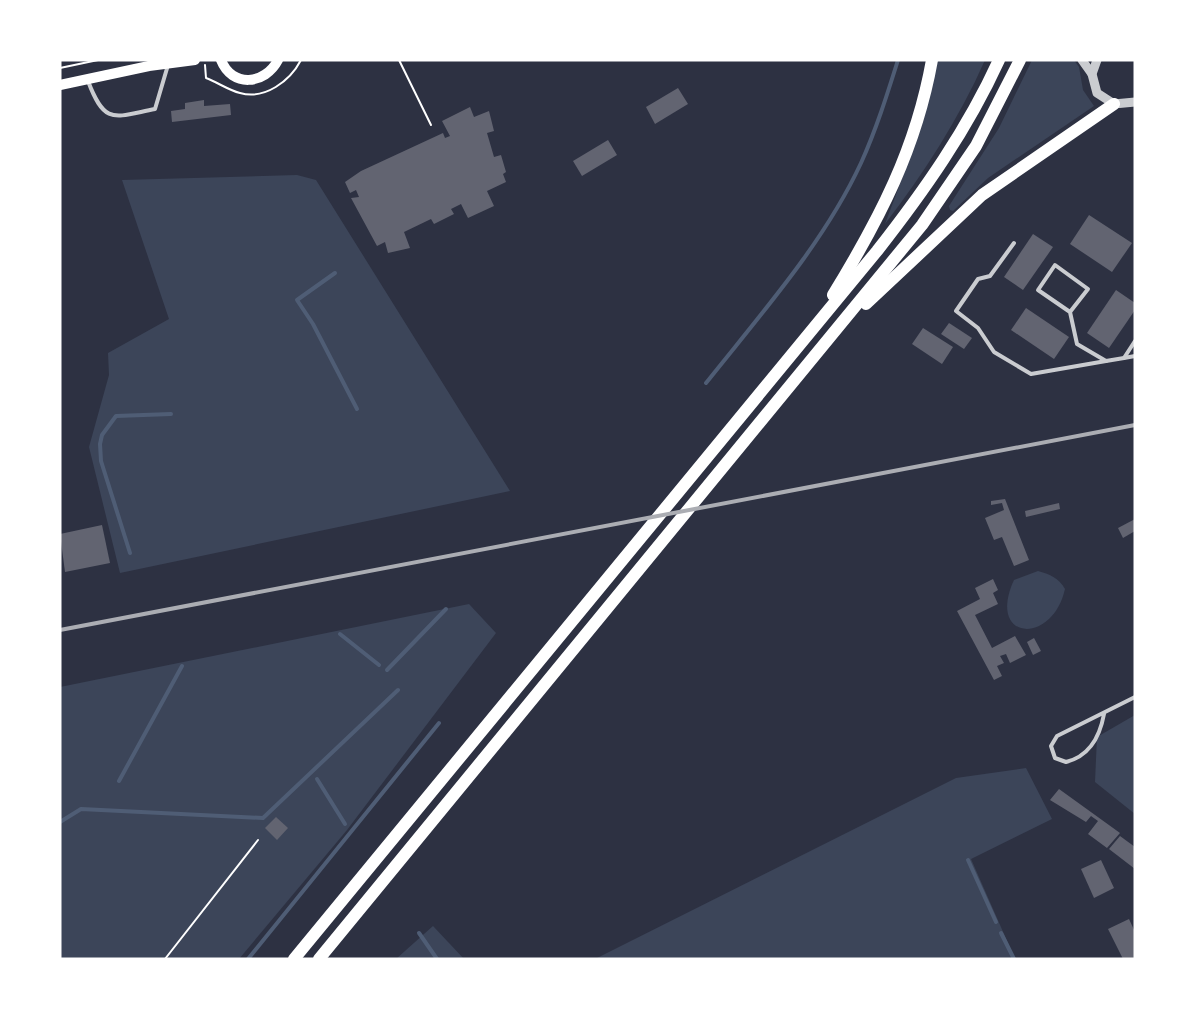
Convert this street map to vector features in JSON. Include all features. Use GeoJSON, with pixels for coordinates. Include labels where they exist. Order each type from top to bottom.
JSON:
{"type":"FeatureCollection","features":[{"type":"Feature","properties":{"kind":"highway"},"geometry":{"type":"LineString","coordinates":[[808,335],[890,196],[919,117],[932,60]]}},
{"type":"Feature","properties":{"kind":"highway"},"geometry":{"type":"LineString","coordinates":[[294,959],[808,335],[934,176],[971,116],[999,60]]}},
{"type":"Feature","properties":{"kind":"highway"},"geometry":{"type":"LineString","coordinates":[[319,959],[844,322],[950,187],[988,126],[1020,60]]}},
{"type":"Feature","properties":{"kind":"highway"},"geometry":{"type":"LineString","coordinates":[[844,322],[895,280],[935,237],[982,195],[1114,104]]}},
{"type":"Feature","properties":{"kind":"main road"},"geometry":{"type":"LineString","coordinates":[[60,85],[168,63],[195,60]]}},
{"type":"Feature","properties":{"kind":"main road"},"geometry":{"type":"LineString","coordinates":[[220,60],[230,74],[247,81],[266,76],[278,60]]}},
{"type":"Feature","properties":{"kind":"street"},"geometry":{"type":"LineString","coordinates":[[1082,60],[1092,74],[1098,93],[1114,104],[1133,104]]}},
{"type":"Feature","properties":{"kind":"street"},"geometry":{"type":"LineString","coordinates":[[1092,74],[1097,60]]}},
{"type":"Feature","properties":{"kind":"lane"},"geometry":{"type":"LineString","coordinates":[[87,78],[102,111],[109,115],[119,116],[155,109],[168,63]]}},
{"type":"Feature","properties":{"kind":"lane"},"geometry":{"type":"LineString","coordinates":[[1014,243],[990,276],[978,279],[956,311],[978,328],[994,352],[1031,374],[1135,356]]}},
{"type":"Feature","properties":{"kind":"lane"},"geometry":{"type":"LineString","coordinates":[[1070,312],[1088,289],[1055,265],[1038,290],[1070,312],[1077,344],[1106,362]]}},
{"type":"Feature","properties":{"kind":"lane"},"geometry":{"type":"LineString","coordinates":[[1124,358],[1135,341]]}},
{"type":"Feature","properties":{"kind":"lane"},"geometry":{"type":"LineString","coordinates":[[1104,714],[1098,738],[1087,751],[1066,762],[1055,758],[1052,754],[1052,740],[1135,697]]}},
{"type":"Feature","properties":{"kind":"path"},"geometry":{"type":"LineString","coordinates":[[60,68],[98,60]]}},
{"type":"Feature","properties":{"kind":"path"},"geometry":{"type":"LineString","coordinates":[[205,60],[206,78]]}},
{"type":"Feature","properties":{"kind":"path"},"geometry":{"type":"LineString","coordinates":[[399,60],[431,125]]}},
{"type":"Feature","properties":{"kind":"path"},"geometry":{"type":"LineString","coordinates":[[165,959],[258,840]]}},
{"type":"Feature","properties":{"kind":"shaded area"},"geometry":{"type":"Polygon","coordinates":[[[938,60],[985,60],[940,145],[885,224],[922,125],[938,60]]]}},
{"type":"Feature","properties":{"kind":"shaded area"},"geometry":{"type":"Polygon","coordinates":[[[1032,60],[1074,60],[1079,67],[1083,90],[1094,106],[988,178],[953,211],[950,210],[949,206],[999,128],[1032,60]]]}},
{"type":"Feature","properties":{"kind":"shaded area"},"geometry":{"type":"Polygon","coordinates":[[[297,175],[316,180],[510,491],[120,573],[89,447],[109,375],[108,353],[169,319],[122,180],[297,175]]]}},
{"type":"Feature","properties":{"kind":"shaded area"},"geometry":{"type":"Polygon","coordinates":[[[1038,571],[1053,577],[1065,589],[1058,607],[1048,620],[1036,627],[1024,629],[1014,625],[1008,615],[1008,600],[1014,580],[1038,571]]]}},
{"type":"Feature","properties":{"kind":"shaded area"},"geometry":{"type":"Polygon","coordinates":[[[469,604],[496,633],[347,830],[239,959],[60,959],[60,687],[469,604]]]}},
{"type":"Feature","properties":{"kind":"shaded area"},"geometry":{"type":"Polygon","coordinates":[[[1135,715],[1135,814],[1095,782],[1097,737],[1135,715]]]}},
{"type":"Feature","properties":{"kind":"shaded area"},"geometry":{"type":"Polygon","coordinates":[[[1026,768],[1052,819],[971,859],[1015,959],[595,959],[956,778],[1026,768]]]}},
{"type":"Feature","properties":{"kind":"shaded area"},"geometry":{"type":"Polygon","coordinates":[[[433,926],[464,959],[396,959],[433,926]]]}},
{"type":"Feature","properties":{"kind":"building"},"geometry":{"type":"Polygon","coordinates":[[[678,88],[688,104],[655,124],[646,107],[678,88]]]}},
{"type":"Feature","properties":{"kind":"building"},"geometry":{"type":"Polygon","coordinates":[[[204,100],[204,106],[230,104],[231,115],[172,122],[171,111],[185,109],[185,103],[204,100]]]}},
{"type":"Feature","properties":{"kind":"building"},"geometry":{"type":"Polygon","coordinates":[[[470,107],[474,117],[489,111],[494,131],[487,133],[494,157],[501,155],[506,172],[503,174],[506,182],[487,191],[494,206],[468,218],[461,204],[451,209],[454,214],[434,224],[431,219],[404,232],[410,248],[388,253],[385,242],[377,246],[351,198],[359,197],[356,190],[350,193],[345,182],[361,171],[443,133],[445,138],[450,136],[442,121],[470,107]]]}},
{"type":"Feature","properties":{"kind":"building"},"geometry":{"type":"Polygon","coordinates":[[[608,140],[617,155],[582,176],[573,161],[608,140]]]}},
{"type":"Feature","properties":{"kind":"building"},"geometry":{"type":"Polygon","coordinates":[[[1089,215],[1132,243],[1112,272],[1070,244],[1089,215]]]}},
{"type":"Feature","properties":{"kind":"building"},"geometry":{"type":"Polygon","coordinates":[[[1033,234],[1053,247],[1023,290],[1004,277],[1033,234]]]}},
{"type":"Feature","properties":{"kind":"building"},"geometry":{"type":"Polygon","coordinates":[[[1116,290],[1135,303],[1135,310],[1109,348],[1087,333],[1116,290]]]}},
{"type":"Feature","properties":{"kind":"building"},"geometry":{"type":"Polygon","coordinates":[[[1026,308],[1069,337],[1054,359],[1011,330],[1026,308]]]}},
{"type":"Feature","properties":{"kind":"building"},"geometry":{"type":"Polygon","coordinates":[[[949,323],[972,338],[964,349],[941,334],[949,323]]]}},
{"type":"Feature","properties":{"kind":"building"},"geometry":{"type":"Polygon","coordinates":[[[923,328],[953,347],[942,364],[912,344],[923,328]]]}},
{"type":"Feature","properties":{"kind":"building"},"geometry":{"type":"Polygon","coordinates":[[[1005,499],[1029,560],[1014,566],[1002,537],[994,540],[985,518],[1004,510],[1002,503],[991,505],[991,501],[1005,499]]]}},
{"type":"Feature","properties":{"kind":"building"},"geometry":{"type":"Polygon","coordinates":[[[1059,503],[1060,509],[1026,517],[1025,511],[1059,503]]]}},
{"type":"Feature","properties":{"kind":"building"},"geometry":{"type":"Polygon","coordinates":[[[1135,519],[1135,531],[1123,538],[1118,528],[1135,519]]]}},
{"type":"Feature","properties":{"kind":"building"},"geometry":{"type":"Polygon","coordinates":[[[102,525],[110,563],[65,572],[60,534],[102,525]]]}},
{"type":"Feature","properties":{"kind":"building"},"geometry":{"type":"Polygon","coordinates":[[[993,579],[998,590],[993,593],[998,604],[975,615],[992,648],[1015,636],[1026,655],[1010,663],[1006,654],[1000,656],[1004,663],[997,666],[1002,676],[994,680],[957,611],[980,599],[975,588],[993,579]]]}},
{"type":"Feature","properties":{"kind":"building"},"geometry":{"type":"Polygon","coordinates":[[[1034,638],[1041,651],[1033,655],[1027,642],[1034,638]]]}},
{"type":"Feature","properties":{"kind":"building"},"geometry":{"type":"Polygon","coordinates":[[[1059,789],[1120,833],[1107,848],[1088,834],[1098,821],[1091,816],[1086,822],[1050,800],[1059,789]]]}},
{"type":"Feature","properties":{"kind":"building"},"geometry":{"type":"Polygon","coordinates":[[[276,817],[288,828],[277,840],[265,828],[276,817]]]}},
{"type":"Feature","properties":{"kind":"building"},"geometry":{"type":"Polygon","coordinates":[[[1120,836],[1135,847],[1135,869],[1109,849],[1120,836]]]}},
{"type":"Feature","properties":{"kind":"building"},"geometry":{"type":"Polygon","coordinates":[[[1101,860],[1114,888],[1094,898],[1081,869],[1101,860]]]}},
{"type":"Feature","properties":{"kind":"building"},"geometry":{"type":"Polygon","coordinates":[[[1129,919],[1135,932],[1135,959],[1123,959],[1108,929],[1129,919]]]}},
{"type":"Feature","properties":{"kind":"waterway"},"geometry":{"type":"LineString","coordinates":[[706,383],[790,278],[829,222],[861,163],[898,60]]}},
{"type":"Feature","properties":{"kind":"waterway"},"geometry":{"type":"LineString","coordinates":[[335,273],[297,300],[313,324],[357,409]]}},
{"type":"Feature","properties":{"kind":"waterway"},"geometry":{"type":"LineString","coordinates":[[130,553],[101,461],[102,435],[116,416],[171,414]]}},
{"type":"Feature","properties":{"kind":"waterway"},"geometry":{"type":"LineString","coordinates":[[387,670],[446,609]]}},
{"type":"Feature","properties":{"kind":"waterway"},"geometry":{"type":"LineString","coordinates":[[340,634],[379,665]]}},
{"type":"Feature","properties":{"kind":"waterway"},"geometry":{"type":"LineString","coordinates":[[119,781],[182,666]]}},
{"type":"Feature","properties":{"kind":"waterway"},"geometry":{"type":"LineString","coordinates":[[60,822],[81,809],[263,818],[398,690]]}},
{"type":"Feature","properties":{"kind":"waterway"},"geometry":{"type":"LineString","coordinates":[[248,959],[439,723]]}},
{"type":"Feature","properties":{"kind":"waterway"},"geometry":{"type":"LineString","coordinates":[[317,779],[345,824]]}},
{"type":"Feature","properties":{"kind":"waterway"},"geometry":{"type":"LineString","coordinates":[[968,860],[996,922]]}},
{"type":"Feature","properties":{"kind":"waterway"},"geometry":{"type":"LineString","coordinates":[[419,933],[437,959]]}},
{"type":"Feature","properties":{"kind":"waterway"},"geometry":{"type":"LineString","coordinates":[[1001,933],[1014,959]]}},
{"type":"Feature","properties":{"kind":"railway"},"geometry":{"type":"LineString","coordinates":[[60,630],[1135,425]]}}]}
